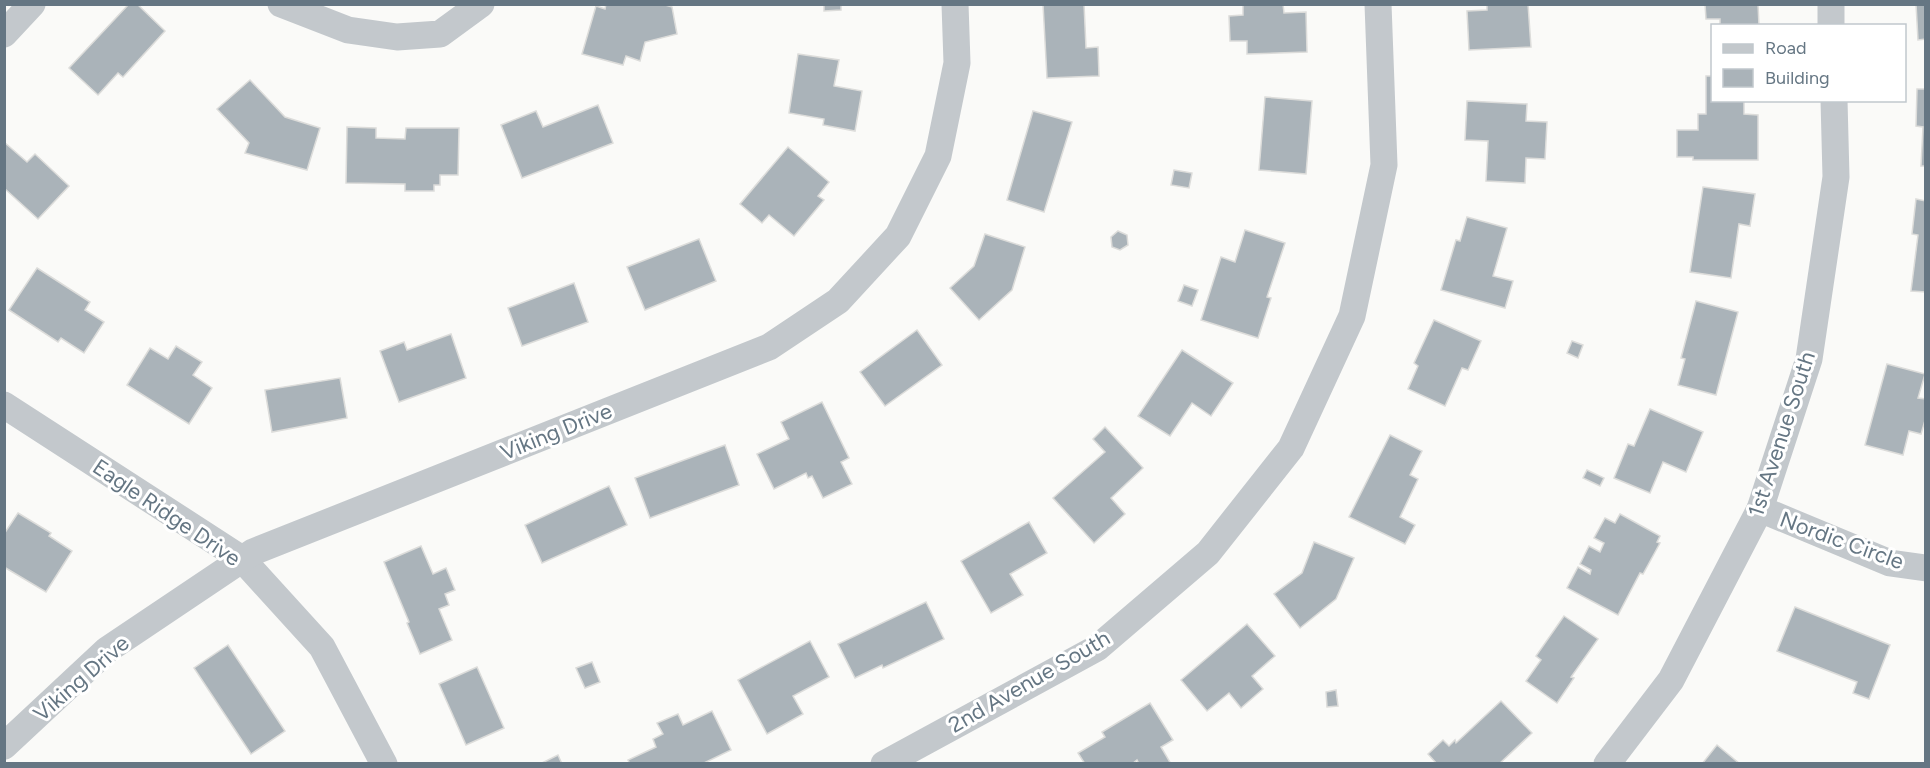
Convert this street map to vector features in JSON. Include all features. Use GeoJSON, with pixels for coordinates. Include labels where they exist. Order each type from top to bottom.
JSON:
{"type":"FeatureCollection","features":[{"type":"Feature","properties":{"kind":"street"},"geometry":{"type":"LineString","coordinates":[[4,34],[32,4]]}},
{"type":"Feature","properties":{"kind":"street"},"geometry":{"type":"LineString","coordinates":[[281,4],[348,30],[397,37],[440,34],[481,4]]}},
{"type":"Feature","properties":{"kind":"street","name":"Viking Drive"},"geometry":{"type":"LineString","coordinates":[[4,746],[107,650],[253,552],[769,347],[838,301],[898,236],[938,156],[957,63],[955,4]]}},
{"type":"Feature","properties":{"kind":"street","name":"2nd Avenue South"},"geometry":{"type":"LineString","coordinates":[[884,764],[1097,648],[1208,554],[1290,448],[1352,316],[1384,165],[1378,4]]}},
{"type":"Feature","properties":{"kind":"street"},"geometry":{"type":"LineString","coordinates":[[1830,4],[1831,24]]}},
{"type":"Feature","properties":{"kind":"street","name":"1st Avenue South"},"geometry":{"type":"LineString","coordinates":[[1607,764],[1671,680],[1760,509],[1809,359],[1836,177],[1834,102]]}},
{"type":"Feature","properties":{"kind":"street","name":"Eagle Ridge Drive"},"geometry":{"type":"LineString","coordinates":[[4,405],[242,559],[322,647],[384,764]]}},
{"type":"Feature","properties":{"kind":"street","name":"Nordic Circle"},"geometry":{"type":"LineString","coordinates":[[1760,509],[1890,563],[1926,568]]}},
{"type":"Feature","properties":{"kind":"building"},"geometry":{"type":"Polygon","coordinates":[[[129,4],[137,4],[165,31],[123,77],[118,73],[98,95],[69,68],[129,4]]]}},
{"type":"Feature","properties":{"kind":"building"},"geometry":{"type":"Polygon","coordinates":[[[606,4],[662,4],[672,7],[677,34],[645,42],[640,61],[626,56],[623,65],[582,54],[596,6],[605,9],[606,4]]]}},
{"type":"Feature","properties":{"kind":"building"},"geometry":{"type":"Polygon","coordinates":[[[824,4],[841,4],[841,10],[824,11],[824,4]]]}},
{"type":"Feature","properties":{"kind":"building"},"geometry":{"type":"Polygon","coordinates":[[[1043,4],[1084,4],[1086,48],[1098,47],[1099,76],[1047,78],[1043,4]]]}},
{"type":"Feature","properties":{"kind":"building"},"geometry":{"type":"Polygon","coordinates":[[[1243,4],[1283,4],[1284,13],[1306,12],[1307,52],[1247,54],[1247,41],[1230,41],[1229,16],[1243,15],[1243,4]]]}},
{"type":"Feature","properties":{"kind":"building"},"geometry":{"type":"Polygon","coordinates":[[[1487,4],[1528,4],[1531,47],[1469,50],[1467,11],[1487,10],[1487,4]]]}},
{"type":"Feature","properties":{"kind":"building"},"geometry":{"type":"Polygon","coordinates":[[[1705,4],[1758,4],[1759,24],[1720,24],[1720,19],[1706,19],[1705,4]]]}},
{"type":"Feature","properties":{"kind":"building"},"geometry":{"type":"Polygon","coordinates":[[[1916,4],[1926,4],[1926,39],[1918,40],[1916,4]]]}},
{"type":"Feature","properties":{"kind":"building"},"geometry":{"type":"Polygon","coordinates":[[[798,54],[839,60],[834,86],[862,91],[855,131],[823,125],[824,119],[789,113],[798,54]]]}},
{"type":"Feature","properties":{"kind":"building"},"geometry":{"type":"Polygon","coordinates":[[[1706,76],[1711,76],[1711,102],[1744,102],[1744,114],[1758,115],[1758,160],[1693,160],[1693,157],[1677,157],[1677,130],[1698,130],[1698,114],[1706,114],[1706,76]]]}},
{"type":"Feature","properties":{"kind":"building"},"geometry":{"type":"Polygon","coordinates":[[[250,80],[285,117],[320,128],[307,170],[245,153],[249,143],[217,109],[250,80]]]}},
{"type":"Feature","properties":{"kind":"building"},"geometry":{"type":"Polygon","coordinates":[[[1917,89],[1926,89],[1926,166],[1921,166],[1923,127],[1916,126],[1917,89]]]}},
{"type":"Feature","properties":{"kind":"building"},"geometry":{"type":"Polygon","coordinates":[[[1265,97],[1312,101],[1306,174],[1259,170],[1265,97]]]}},
{"type":"Feature","properties":{"kind":"building"},"geometry":{"type":"Polygon","coordinates":[[[1467,101],[1527,104],[1526,121],[1547,122],[1545,159],[1526,158],[1525,183],[1486,181],[1488,141],[1465,140],[1467,101]]]}},
{"type":"Feature","properties":{"kind":"building"},"geometry":{"type":"Polygon","coordinates":[[[598,105],[613,143],[522,178],[501,125],[536,111],[543,127],[598,105]]]}},
{"type":"Feature","properties":{"kind":"building"},"geometry":{"type":"Polygon","coordinates":[[[1033,111],[1072,122],[1044,212],[1007,200],[1033,111]]]}},
{"type":"Feature","properties":{"kind":"building"},"geometry":{"type":"Polygon","coordinates":[[[347,127],[376,128],[376,138],[405,139],[406,128],[459,128],[458,175],[440,175],[440,185],[434,185],[434,191],[405,191],[405,184],[346,183],[347,127]]]}},
{"type":"Feature","properties":{"kind":"building"},"geometry":{"type":"Polygon","coordinates":[[[4,142],[27,162],[35,154],[69,186],[38,219],[4,188],[4,142]]]}},
{"type":"Feature","properties":{"kind":"building"},"geometry":{"type":"Polygon","coordinates":[[[788,147],[829,182],[818,196],[824,200],[794,236],[769,215],[762,223],[740,204],[788,147]]]}},
{"type":"Feature","properties":{"kind":"building"},"geometry":{"type":"Polygon","coordinates":[[[1174,170],[1192,173],[1189,188],[1171,185],[1174,170]]]}},
{"type":"Feature","properties":{"kind":"building"},"geometry":{"type":"Polygon","coordinates":[[[1703,187],[1755,194],[1750,226],[1739,224],[1731,278],[1690,272],[1703,187]]]}},
{"type":"Feature","properties":{"kind":"building"},"geometry":{"type":"Polygon","coordinates":[[[1916,199],[1926,201],[1926,292],[1911,291],[1918,235],[1912,234],[1916,199]]]}},
{"type":"Feature","properties":{"kind":"building"},"geometry":{"type":"Polygon","coordinates":[[[1467,217],[1507,228],[1493,276],[1513,281],[1505,308],[1441,290],[1456,240],[1460,241],[1467,217]]]}},
{"type":"Feature","properties":{"kind":"building"},"geometry":{"type":"Polygon","coordinates":[[[1245,230],[1285,243],[1267,297],[1271,298],[1258,338],[1201,320],[1221,257],[1235,262],[1245,230]]]}},
{"type":"Feature","properties":{"kind":"building"},"geometry":{"type":"Polygon","coordinates":[[[1118,231],[1127,235],[1128,245],[1120,250],[1112,247],[1111,237],[1118,231]]]}},
{"type":"Feature","properties":{"kind":"building"},"geometry":{"type":"Polygon","coordinates":[[[985,234],[1025,247],[1012,290],[979,320],[950,288],[974,266],[985,234]]]}},
{"type":"Feature","properties":{"kind":"building"},"geometry":{"type":"Polygon","coordinates":[[[699,239],[716,281],[645,310],[627,267],[699,239]]]}},
{"type":"Feature","properties":{"kind":"building"},"geometry":{"type":"Polygon","coordinates":[[[37,268],[90,302],[85,310],[104,322],[84,353],[61,338],[58,342],[9,310],[37,268]]]}},
{"type":"Feature","properties":{"kind":"building"},"geometry":{"type":"Polygon","coordinates":[[[574,283],[588,322],[522,346],[508,308],[574,283]]]}},
{"type":"Feature","properties":{"kind":"building"},"geometry":{"type":"Polygon","coordinates":[[[1184,285],[1198,290],[1192,306],[1178,301],[1184,285]]]}},
{"type":"Feature","properties":{"kind":"building"},"geometry":{"type":"Polygon","coordinates":[[[1696,301],[1738,312],[1716,395],[1678,385],[1685,359],[1681,358],[1696,301]]]}},
{"type":"Feature","properties":{"kind":"building"},"geometry":{"type":"Polygon","coordinates":[[[1434,320],[1481,341],[1468,370],[1462,368],[1445,406],[1408,389],[1418,366],[1414,363],[1434,320]]]}},
{"type":"Feature","properties":{"kind":"building"},"geometry":{"type":"Polygon","coordinates":[[[917,330],[942,365],[885,406],[860,372],[917,330]]]}},
{"type":"Feature","properties":{"kind":"building"},"geometry":{"type":"Polygon","coordinates":[[[451,334],[466,378],[399,402],[380,351],[404,342],[407,350],[451,334]]]}},
{"type":"Feature","properties":{"kind":"building"},"geometry":{"type":"Polygon","coordinates":[[[1572,341],[1583,345],[1578,358],[1567,353],[1572,341]]]}},
{"type":"Feature","properties":{"kind":"building"},"geometry":{"type":"Polygon","coordinates":[[[176,346],[202,362],[193,375],[212,388],[189,424],[127,385],[150,348],[168,359],[176,346]]]}},
{"type":"Feature","properties":{"kind":"building"},"geometry":{"type":"Polygon","coordinates":[[[1182,350],[1233,383],[1211,416],[1192,403],[1170,436],[1138,416],[1182,350]]]}},
{"type":"Feature","properties":{"kind":"building"},"geometry":{"type":"Polygon","coordinates":[[[1887,364],[1925,374],[1918,398],[1926,399],[1926,417],[1921,434],[1909,431],[1903,455],[1865,445],[1887,364]]]}},
{"type":"Feature","properties":{"kind":"building"},"geometry":{"type":"Polygon","coordinates":[[[340,378],[347,418],[272,432],[265,390],[340,378]]]}},
{"type":"Feature","properties":{"kind":"building"},"geometry":{"type":"Polygon","coordinates":[[[822,402],[849,458],[841,462],[852,484],[823,498],[812,476],[808,478],[806,473],[774,489],[757,454],[789,439],[781,422],[822,402]]]}},
{"type":"Feature","properties":{"kind":"building"},"geometry":{"type":"Polygon","coordinates":[[[1650,409],[1703,432],[1686,472],[1663,462],[1650,493],[1614,478],[1628,444],[1634,446],[1650,409]]]}},
{"type":"Feature","properties":{"kind":"building"},"geometry":{"type":"Polygon","coordinates":[[[1105,427],[1143,468],[1111,498],[1125,514],[1094,543],[1053,498],[1105,452],[1093,439],[1105,427]]]}},
{"type":"Feature","properties":{"kind":"building"},"geometry":{"type":"Polygon","coordinates":[[[1390,435],[1422,451],[1410,475],[1418,479],[1400,517],[1415,525],[1405,544],[1349,517],[1390,435]]]}},
{"type":"Feature","properties":{"kind":"building"},"geometry":{"type":"Polygon","coordinates":[[[725,445],[739,485],[650,518],[635,478],[725,445]]]}},
{"type":"Feature","properties":{"kind":"building"},"geometry":{"type":"Polygon","coordinates":[[[1587,470],[1604,478],[1600,486],[1583,478],[1587,470]]]}},
{"type":"Feature","properties":{"kind":"building"},"geometry":{"type":"Polygon","coordinates":[[[609,486],[627,525],[542,563],[525,525],[609,486]]]}},
{"type":"Feature","properties":{"kind":"building"},"geometry":{"type":"Polygon","coordinates":[[[18,513],[51,533],[49,536],[72,551],[46,592],[4,567],[4,534],[18,513]]]}},
{"type":"Feature","properties":{"kind":"building"},"geometry":{"type":"Polygon","coordinates":[[[1620,514],[1660,536],[1657,542],[1660,543],[1643,574],[1640,573],[1618,615],[1567,588],[1578,567],[1590,574],[1591,570],[1580,564],[1589,546],[1600,552],[1604,543],[1594,538],[1605,518],[1615,523],[1620,514]]]}},
{"type":"Feature","properties":{"kind":"building"},"geometry":{"type":"Polygon","coordinates":[[[1029,522],[1047,553],[1010,574],[1023,595],[991,613],[961,561],[1029,522]]]}},
{"type":"Feature","properties":{"kind":"building"},"geometry":{"type":"Polygon","coordinates":[[[1314,542],[1354,558],[1336,599],[1300,628],[1274,594],[1302,573],[1314,542]]]}},
{"type":"Feature","properties":{"kind":"building"},"geometry":{"type":"Polygon","coordinates":[[[421,546],[433,574],[446,568],[455,590],[445,594],[449,605],[439,609],[452,640],[420,654],[384,562],[421,546]]]}},
{"type":"Feature","properties":{"kind":"building"},"geometry":{"type":"Polygon","coordinates":[[[926,602],[944,639],[883,668],[882,665],[855,678],[838,644],[926,602]]]}},
{"type":"Feature","properties":{"kind":"building"},"geometry":{"type":"Polygon","coordinates":[[[1795,607],[1890,645],[1869,699],[1853,693],[1857,682],[1777,651],[1795,607]]]}},
{"type":"Feature","properties":{"kind":"building"},"geometry":{"type":"Polygon","coordinates":[[[1564,616],[1598,639],[1571,677],[1574,678],[1557,703],[1526,681],[1541,660],[1536,656],[1564,616]]]}},
{"type":"Feature","properties":{"kind":"building"},"geometry":{"type":"Polygon","coordinates":[[[1247,624],[1275,656],[1252,676],[1263,689],[1241,708],[1229,693],[1207,711],[1181,680],[1247,624]]]}},
{"type":"Feature","properties":{"kind":"building"},"geometry":{"type":"Polygon","coordinates":[[[810,641],[829,677],[793,696],[803,714],[767,734],[738,680],[810,641]]]}},
{"type":"Feature","properties":{"kind":"building"},"geometry":{"type":"Polygon","coordinates":[[[228,645],[285,731],[251,754],[194,668],[228,645]]]}},
{"type":"Feature","properties":{"kind":"building"},"geometry":{"type":"Polygon","coordinates":[[[592,662],[600,682],[585,688],[576,668],[592,662]]]}},
{"type":"Feature","properties":{"kind":"building"},"geometry":{"type":"Polygon","coordinates":[[[477,667],[504,728],[466,745],[439,684],[477,667]]]}},
{"type":"Feature","properties":{"kind":"building"},"geometry":{"type":"Polygon","coordinates":[[[1336,690],[1338,706],[1327,707],[1326,692],[1336,690]]]}},
{"type":"Feature","properties":{"kind":"building"},"geometry":{"type":"Polygon","coordinates":[[[1501,701],[1532,733],[1499,764],[1437,764],[1428,754],[1443,740],[1449,746],[1455,740],[1456,743],[1501,701]]]}},
{"type":"Feature","properties":{"kind":"building"},"geometry":{"type":"Polygon","coordinates":[[[1150,703],[1173,740],[1161,747],[1171,764],[1139,764],[1137,760],[1132,764],[1085,764],[1078,753],[1105,737],[1102,732],[1150,703]]]}},
{"type":"Feature","properties":{"kind":"building"},"geometry":{"type":"Polygon","coordinates":[[[712,711],[731,750],[702,764],[630,764],[628,760],[656,747],[653,739],[663,734],[657,723],[678,714],[683,725],[712,711]]]}},
{"type":"Feature","properties":{"kind":"building"},"geometry":{"type":"Polygon","coordinates":[[[1717,745],[1740,764],[1702,764],[1717,745]]]}},
{"type":"Feature","properties":{"kind":"building"},"geometry":{"type":"Polygon","coordinates":[[[558,755],[562,764],[540,764],[558,755]]]}}]}
